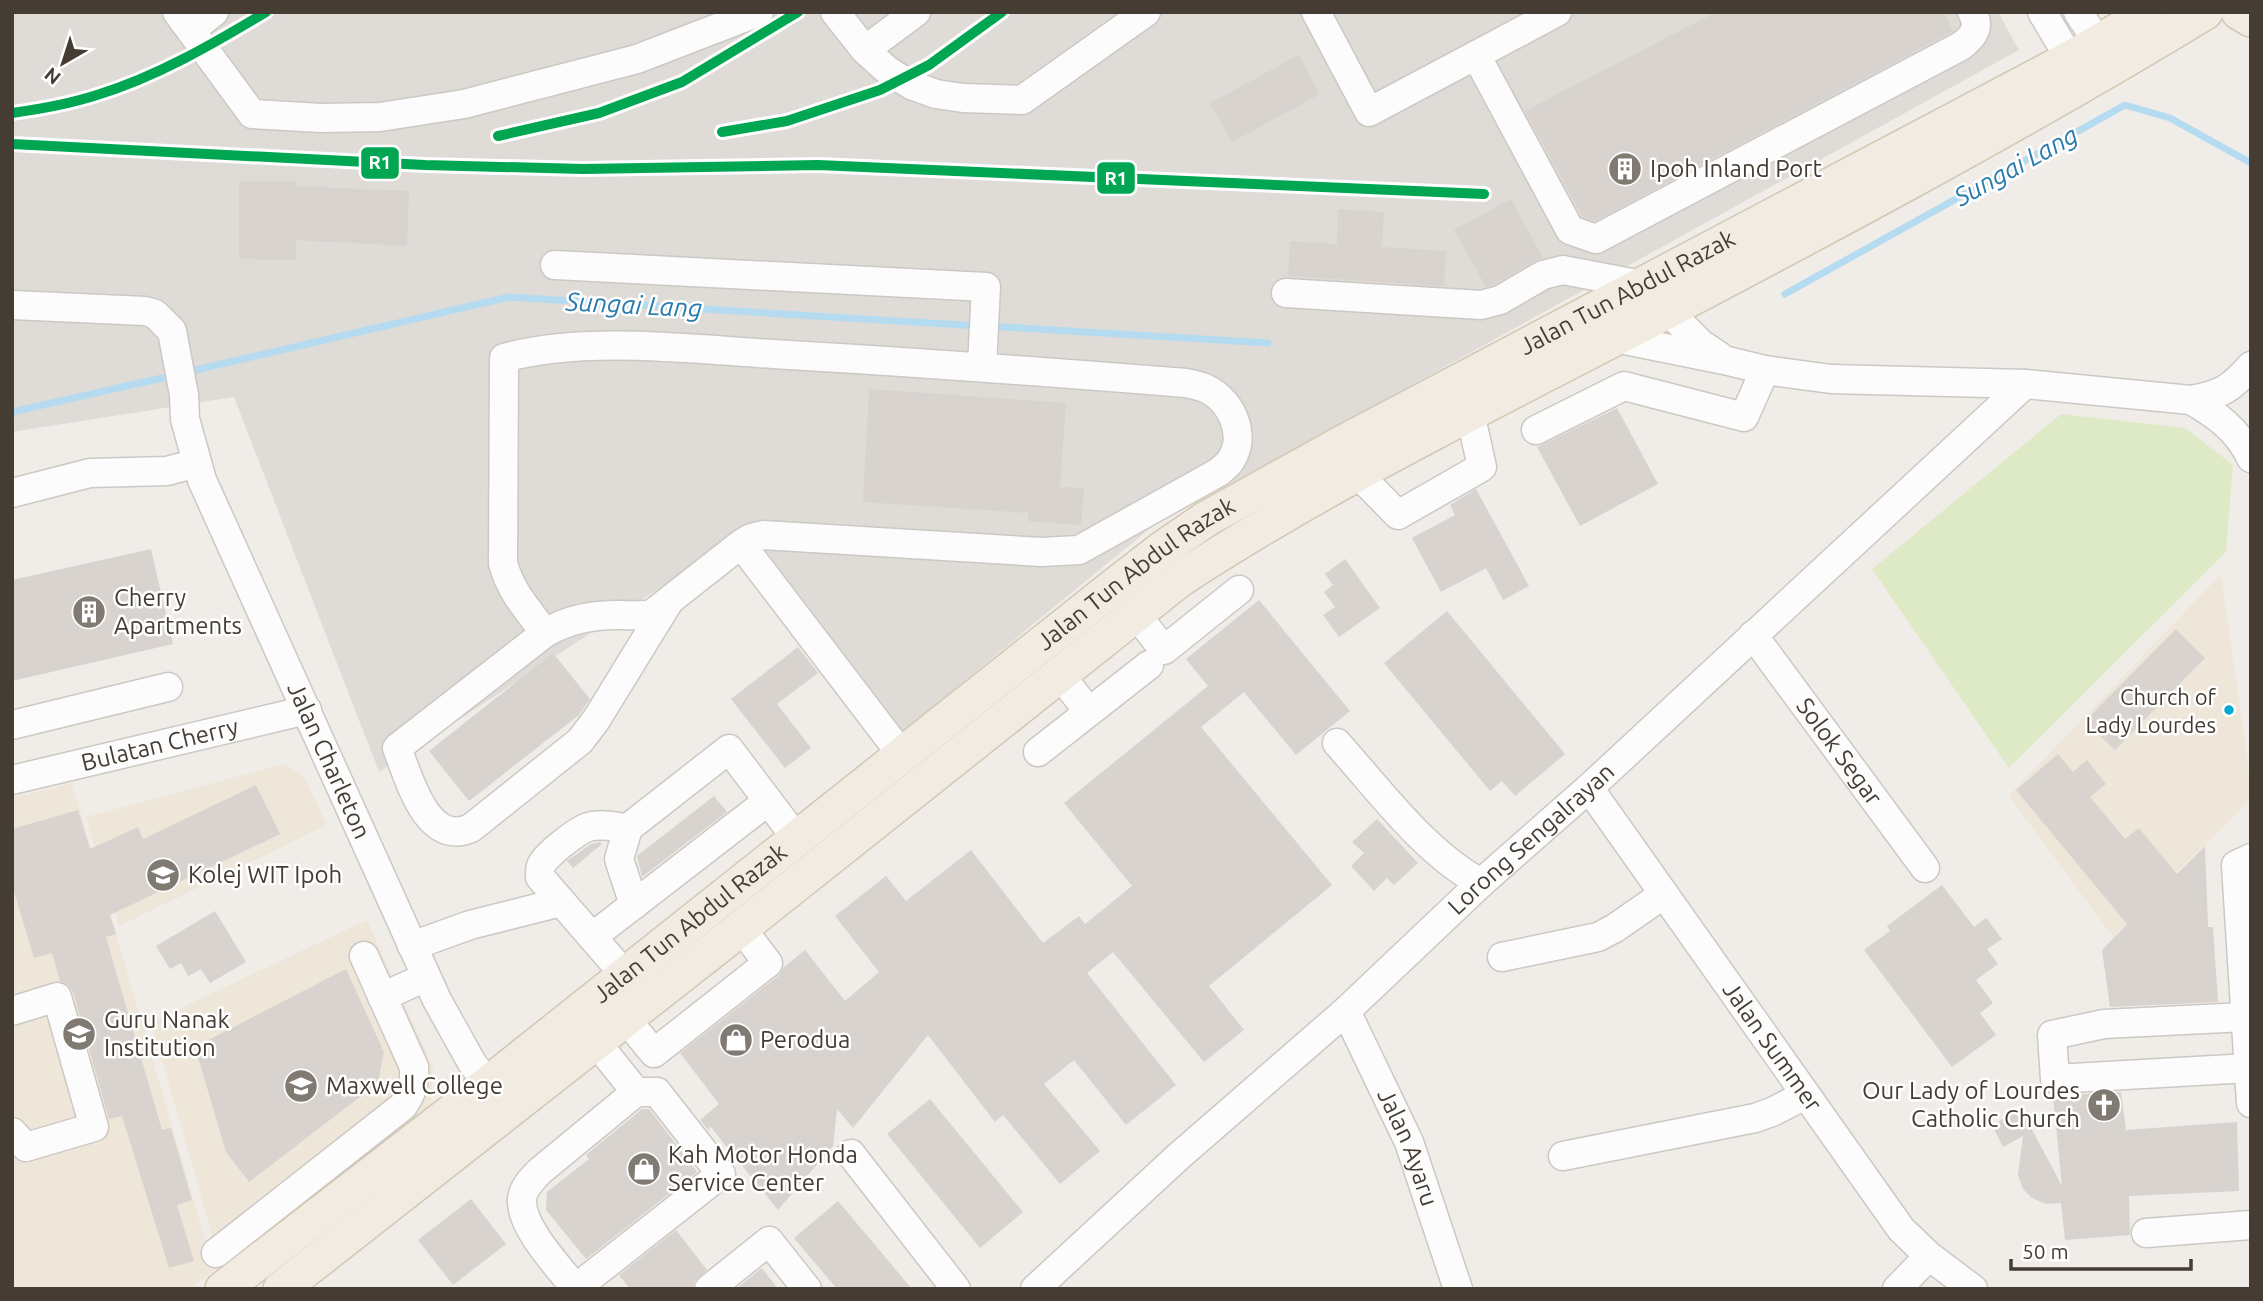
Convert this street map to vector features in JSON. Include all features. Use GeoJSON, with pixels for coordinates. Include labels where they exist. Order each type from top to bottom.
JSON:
{"type":"FeatureCollection","features":[{"type":"Feature","properties":{"kind":"main road","name":"Jalan Tun Abdul Razak"},"geometry":{"type":"LineString","coordinates":[[223,1289],[313,1220],[498,1097],[596,1042],[1180,579],[1226,549],[1357,473],[1883,197],[2088,60],[2150,12]]}},
{"type":"Feature","properties":{"kind":"main road","name":"Jalan Tun Abdul Razak"},"geometry":{"type":"LineString","coordinates":[[281,1289],[498,1097],[625,975],[1125,578],[1206,519],[1448,386],[1642,285],[2088,60],[2205,12]]}},
{"type":"Feature","properties":{"kind":"main road"},"geometry":{"type":"LineString","coordinates":[[2239,12],[2251,19]]}},
{"type":"Feature","properties":{"kind":"main road"},"geometry":{"type":"LineString","coordinates":[[266,1289],[272,1273],[313,1220]]}},
{"type":"Feature","properties":{"kind":"street"},"geometry":{"type":"LineString","coordinates":[[214,12],[184,21],[252,114],[321,118],[380,117],[464,104],[637,59],[759,12]]}},
{"type":"Feature","properties":{"kind":"street"},"geometry":{"type":"LineString","coordinates":[[835,12],[865,50],[887,70],[911,85],[936,94],[963,99],[1022,100],[1146,12]]}},
{"type":"Feature","properties":{"kind":"street"},"geometry":{"type":"LineString","coordinates":[[865,50],[916,12]]}},
{"type":"Feature","properties":{"kind":"street"},"geometry":{"type":"LineString","coordinates":[[1316,12],[1369,112],[1557,12]]}},
{"type":"Feature","properties":{"kind":"street"},"geometry":{"type":"LineString","coordinates":[[1476,55],[1570,230],[1596,239],[1961,46],[1970,39],[1976,29],[1976,19],[1972,12]]}},
{"type":"Feature","properties":{"kind":"street"},"geometry":{"type":"LineString","coordinates":[[2042,12],[2088,60]]}},
{"type":"Feature","properties":{"kind":"street"},"geometry":{"type":"LineString","coordinates":[[2078,12],[2088,60]]}},
{"type":"Feature","properties":{"kind":"street"},"geometry":{"type":"LineString","coordinates":[[555,265],[986,287],[982,355]]}},
{"type":"Feature","properties":{"kind":"street"},"geometry":{"type":"LineString","coordinates":[[1286,293],[1481,305],[1500,300],[1543,275],[1563,270],[1642,285],[1701,344],[1724,360]]}},
{"type":"Feature","properties":{"kind":"street","name":"Jalan Charleton"},"geometry":{"type":"LineString","coordinates":[[12,305],[128,310],[155,314],[165,321],[172,331],[184,395],[185,419],[202,480],[426,977],[458,1040],[498,1097]]}},
{"type":"Feature","properties":{"kind":"street"},"geometry":{"type":"LineString","coordinates":[[1615,338],[1765,370],[1831,380],[2025,384],[2191,400],[2217,396],[2234,384],[2251,366]]}},
{"type":"Feature","properties":{"kind":"street"},"geometry":{"type":"LineString","coordinates":[[545,633],[508,581],[503,563],[504,358],[527,352],[648,346],[982,355],[1203,387],[1220,398],[1231,412],[1237,429],[1237,447],[1230,462],[1219,472],[1079,550],[1041,552],[763,535],[741,544],[652,614],[581,618],[562,623],[545,633],[397,748],[428,816],[448,832],[459,834],[471,828],[580,741],[596,720],[668,602]]}},
{"type":"Feature","properties":{"kind":"street"},"geometry":{"type":"LineString","coordinates":[[1536,430],[1624,386],[1744,417],[1765,370]]}},
{"type":"Feature","properties":{"kind":"street","name":"Lorong Sengalrayan"},"geometry":{"type":"LineString","coordinates":[[1035,1289],[1179,1156],[1346,1011],[1481,883],[1588,788],[2025,384]]}},
{"type":"Feature","properties":{"kind":"street"},"geometry":{"type":"LineString","coordinates":[[2191,400],[2217,415],[2236,434],[2251,458]]}},
{"type":"Feature","properties":{"kind":"street"},"geometry":{"type":"LineString","coordinates":[[1357,473],[1398,515],[1482,467],[1470,412]]}},
{"type":"Feature","properties":{"kind":"street"},"geometry":{"type":"LineString","coordinates":[[12,493],[90,473],[167,471],[197,463]]}},
{"type":"Feature","properties":{"kind":"street"},"geometry":{"type":"LineString","coordinates":[[741,544],[902,755]]}},
{"type":"Feature","properties":{"kind":"street"},"geometry":{"type":"LineString","coordinates":[[1135,613],[1164,650],[1239,590]]}},
{"type":"Feature","properties":{"kind":"street","name":"Solok Segar"},"geometry":{"type":"LineString","coordinates":[[1754,635],[1925,868]]}},
{"type":"Feature","properties":{"kind":"street"},"geometry":{"type":"LineString","coordinates":[[1038,752],[1149,665]]}},
{"type":"Feature","properties":{"kind":"street"},"geometry":{"type":"LineString","coordinates":[[1060,675],[1089,712]]}},
{"type":"Feature","properties":{"kind":"street"},"geometry":{"type":"LineString","coordinates":[[12,725],[168,687]]}},
{"type":"Feature","properties":{"kind":"street","name":"Bulatan Cherry"},"geometry":{"type":"LineString","coordinates":[[12,780],[307,710]]}},
{"type":"Feature","properties":{"kind":"street"},"geometry":{"type":"LineString","coordinates":[[1337,743],[1433,850],[1462,873],[1481,883]]}},
{"type":"Feature","properties":{"kind":"street"},"geometry":{"type":"LineString","coordinates":[[634,905],[619,859],[628,828],[729,749],[797,839]]}},
{"type":"Feature","properties":{"kind":"street","name":"Jalan Summer"},"geometry":{"type":"LineString","coordinates":[[1588,788],[1901,1229],[1929,1256],[1973,1289]]}},
{"type":"Feature","properties":{"kind":"street"},"geometry":{"type":"LineString","coordinates":[[592,937],[768,801]]}},
{"type":"Feature","properties":{"kind":"street"},"geometry":{"type":"LineString","coordinates":[[625,975],[540,877],[540,867],[546,858],[587,828],[598,825],[628,828]]}},
{"type":"Feature","properties":{"kind":"street"},"geometry":{"type":"LineString","coordinates":[[2251,858],[2236,864],[2247,980],[2245,1017],[2251,1103]]}},
{"type":"Feature","properties":{"kind":"street"},"geometry":{"type":"LineString","coordinates":[[1502,957],[1598,937],[1664,894]]}},
{"type":"Feature","properties":{"kind":"street"},"geometry":{"type":"LineString","coordinates":[[412,946],[470,925],[561,902]]}},
{"type":"Feature","properties":{"kind":"street"},"geometry":{"type":"LineString","coordinates":[[216,1253],[403,1106],[411,1094],[415,1080],[414,1067],[363,956]]}},
{"type":"Feature","properties":{"kind":"street"},"geometry":{"type":"LineString","coordinates":[[382,997],[426,977]]}},
{"type":"Feature","properties":{"kind":"street"},"geometry":{"type":"LineString","coordinates":[[12,1011],[57,997],[94,1127],[26,1147],[12,1132]]}},
{"type":"Feature","properties":{"kind":"street","name":"Jalan Ayaru"},"geometry":{"type":"LineString","coordinates":[[1346,1011],[1409,1142],[1458,1289]]}},
{"type":"Feature","properties":{"kind":"street"},"geometry":{"type":"LineString","coordinates":[[2245,1017],[2104,1024],[2052,1035],[2055,1079],[2249,1068]]}},
{"type":"Feature","properties":{"kind":"street"},"geometry":{"type":"LineString","coordinates":[[596,1042],[636,1092]]}},
{"type":"Feature","properties":{"kind":"street"},"geometry":{"type":"LineString","coordinates":[[636,1092],[657,1092],[720,1174],[576,1288],[531,1230],[523,1214],[522,1196],[528,1183],[540,1171],[636,1092]]}},
{"type":"Feature","properties":{"kind":"street"},"geometry":{"type":"LineString","coordinates":[[1563,1156],[1755,1118],[1805,1095]]}},
{"type":"Feature","properties":{"kind":"street"},"geometry":{"type":"LineString","coordinates":[[850,1154],[956,1289]]}},
{"type":"Feature","properties":{"kind":"street"},"geometry":{"type":"LineString","coordinates":[[2146,1233],[2251,1225]]}},
{"type":"Feature","properties":{"kind":"street"},"geometry":{"type":"LineString","coordinates":[[709,1289],[769,1241],[807,1289]]}},
{"type":"Feature","properties":{"kind":"street"},"geometry":{"type":"LineString","coordinates":[[1897,1289],[1929,1256]]}},
{"type":"Feature","properties":{"kind":"shaded area","name":"Ipoh Inland Port"},"geometry":{"type":"Polygon","coordinates":[[[12,12],[1998,12],[2019,50],[1312,440],[1159,521],[903,731],[749,529],[379,772],[234,397],[12,432],[12,12]]]}},
{"type":"Feature","properties":{"kind":"shaded area"},"geometry":{"type":"Polygon","coordinates":[[[2221,574],[2251,798],[2113,937],[2009,796],[2221,574]]]}},
{"type":"Feature","properties":{"kind":"shaded area","name":"Kolej WIT Ipoh"},"geometry":{"type":"Polygon","coordinates":[[[284,764],[304,776],[327,825],[119,926],[86,817],[284,764]]]}},
{"type":"Feature","properties":{"kind":"shaded area","name":"Guru Nanak Institution"},"geometry":{"type":"Polygon","coordinates":[[[72,783],[214,1270],[189,1289],[12,1289],[12,798],[72,783]]]}},
{"type":"Feature","properties":{"kind":"shaded area","name":"Maxwell College"},"geometry":{"type":"Polygon","coordinates":[[[367,920],[433,1067],[431,1105],[221,1266],[151,1022],[367,920]]]}},
{"type":"Feature","properties":{"kind":"green space"},"geometry":{"type":"Polygon","coordinates":[[[2061,414],[2185,428],[2233,465],[2226,552],[2009,768],[1872,569],[2061,414]]]}},
{"type":"Feature","properties":{"kind":"building","name":"Ipoh Inland Port"},"geometry":{"type":"Polygon","coordinates":[[[1716,12],[1944,12],[1953,31],[1595,221],[1582,216],[1525,111],[1716,12]]]}},
{"type":"Feature","properties":{"kind":"building"},"geometry":{"type":"Polygon","coordinates":[[[1299,55],[1320,94],[1232,142],[1210,103],[1299,55]]]}},
{"type":"Feature","properties":{"kind":"building"},"geometry":{"type":"Polygon","coordinates":[[[239,181],[296,181],[296,186],[409,191],[407,246],[296,240],[296,260],[239,259],[239,181]]]}},
{"type":"Feature","properties":{"kind":"building"},"geometry":{"type":"Polygon","coordinates":[[[1511,199],[1543,258],[1486,287],[1454,230],[1511,199]]]}},
{"type":"Feature","properties":{"kind":"building"},"geometry":{"type":"Polygon","coordinates":[[[1338,209],[1384,212],[1382,247],[1446,251],[1444,286],[1288,276],[1290,241],[1337,244],[1338,209]]]}},
{"type":"Feature","properties":{"kind":"building"},"geometry":{"type":"Polygon","coordinates":[[[869,389],[1066,403],[1060,487],[1084,488],[1081,525],[1028,521],[1028,513],[863,502],[869,389]]]}},
{"type":"Feature","properties":{"kind":"building"},"geometry":{"type":"Polygon","coordinates":[[[1617,408],[1658,484],[1580,526],[1537,447],[1617,408]]]}},
{"type":"Feature","properties":{"kind":"building"},"geometry":{"type":"Polygon","coordinates":[[[1476,489],[1529,586],[1503,600],[1486,568],[1441,592],[1412,538],[1455,515],[1450,505],[1476,489]]]}},
{"type":"Feature","properties":{"kind":"building","name":"Cherry Apartments"},"geometry":{"type":"Polygon","coordinates":[[[151,549],[173,644],[12,681],[12,580],[151,549]]]}},
{"type":"Feature","properties":{"kind":"building"},"geometry":{"type":"Polygon","coordinates":[[[1345,559],[1380,608],[1339,637],[1323,615],[1335,607],[1324,592],[1333,585],[1325,574],[1345,559]]]}},
{"type":"Feature","properties":{"kind":"building"},"geometry":{"type":"Polygon","coordinates":[[[1259,600],[1350,711],[1296,755],[1244,692],[1201,727],[1332,885],[1209,986],[1244,1030],[1204,1062],[1113,952],[1087,973],[1176,1085],[1126,1125],[1074,1060],[1044,1084],[1100,1151],[1060,1184],[1003,1115],[995,1122],[928,1035],[853,1128],[837,1109],[833,1146],[778,1210],[710,1126],[709,1131],[700,1120],[719,1104],[680,1053],[778,976],[784,967],[805,950],[845,1001],[879,972],[835,916],[886,876],[906,901],[971,850],[1043,943],[1079,916],[1085,924],[1132,886],[1064,803],[1208,686],[1186,659],[1259,600]]]}},
{"type":"Feature","properties":{"kind":"building"},"geometry":{"type":"Polygon","coordinates":[[[1447,611],[1565,754],[1515,796],[1502,781],[1490,791],[1384,663],[1447,611]]]}},
{"type":"Feature","properties":{"kind":"building"},"geometry":{"type":"Polygon","coordinates":[[[2176,629],[2205,658],[2115,750],[2085,721],[2176,629]]]}},
{"type":"Feature","properties":{"kind":"building"},"geometry":{"type":"Polygon","coordinates":[[[798,647],[818,673],[777,704],[811,748],[785,768],[731,699],[798,647]]]}},
{"type":"Feature","properties":{"kind":"building"},"geometry":{"type":"Polygon","coordinates":[[[553,653],[590,699],[579,715],[469,801],[429,751],[553,653]]]}},
{"type":"Feature","properties":{"kind":"building"},"geometry":{"type":"Polygon","coordinates":[[[2058,754],[2073,772],[2087,760],[2106,784],[2090,797],[2125,839],[2139,828],[2177,874],[2205,846],[2208,927],[2213,927],[2218,1002],[2110,1007],[2102,950],[2127,924],[2016,790],[2058,754]]]}},
{"type":"Feature","properties":{"kind":"building"},"geometry":{"type":"Polygon","coordinates":[[[256,785],[280,834],[110,915],[116,934],[106,937],[162,1130],[171,1128],[192,1200],[177,1205],[194,1261],[169,1268],[122,1116],[109,1119],[73,992],[68,985],[60,981],[52,953],[34,958],[12,885],[12,829],[78,810],[90,849],[138,827],[143,839],[256,785]]]}},
{"type":"Feature","properties":{"kind":"building"},"geometry":{"type":"Polygon","coordinates":[[[714,796],[727,812],[642,877],[637,856],[714,796]]]}},
{"type":"Feature","properties":{"kind":"building"},"geometry":{"type":"Polygon","coordinates":[[[1377,819],[1418,863],[1394,885],[1387,878],[1374,891],[1351,866],[1364,853],[1352,842],[1377,819]]]}},
{"type":"Feature","properties":{"kind":"building"},"geometry":{"type":"Polygon","coordinates":[[[591,844],[602,844],[573,868],[567,861],[591,844]]]}},
{"type":"Feature","properties":{"kind":"building"},"geometry":{"type":"Polygon","coordinates":[[[1942,885],[1974,927],[1986,918],[2002,939],[1987,949],[1998,964],[1976,980],[1993,1003],[1980,1013],[1996,1035],[1952,1067],[1864,950],[1890,931],[1887,926],[1942,885]]]}},
{"type":"Feature","properties":{"kind":"building"},"geometry":{"type":"Polygon","coordinates":[[[215,911],[246,962],[210,983],[201,969],[188,976],[181,963],[170,969],[156,946],[215,911]]]}},
{"type":"Feature","properties":{"kind":"building"},"geometry":{"type":"Polygon","coordinates":[[[346,969],[384,1052],[378,1083],[249,1182],[226,1152],[195,1047],[346,969]]]}},
{"type":"Feature","properties":{"kind":"building"},"geometry":{"type":"Polygon","coordinates":[[[2121,1092],[2126,1130],[2237,1122],[2239,1191],[2129,1196],[2130,1235],[2065,1240],[2061,1203],[2046,1204],[2032,1198],[2023,1189],[2018,1175],[2023,1136],[2003,1147],[1992,1125],[2021,1109],[2062,1186],[2053,1096],[2121,1092]]]}},
{"type":"Feature","properties":{"kind":"building"},"geometry":{"type":"Polygon","coordinates":[[[930,1099],[1023,1212],[980,1248],[887,1134],[930,1099]]]}},
{"type":"Feature","properties":{"kind":"building"},"geometry":{"type":"Polygon","coordinates":[[[642,1109],[649,1109],[697,1172],[586,1259],[546,1210],[547,1192],[589,1159],[586,1155],[642,1109]]]}},
{"type":"Feature","properties":{"kind":"building"},"geometry":{"type":"Polygon","coordinates":[[[471,1199],[506,1244],[453,1285],[418,1240],[471,1199]]]}},
{"type":"Feature","properties":{"kind":"building"},"geometry":{"type":"Polygon","coordinates":[[[838,1201],[912,1289],[837,1289],[794,1238],[838,1201]]]}},
{"type":"Feature","properties":{"kind":"building"},"geometry":{"type":"Polygon","coordinates":[[[676,1230],[707,1270],[694,1282],[693,1289],[630,1289],[619,1275],[676,1230]]]}},
{"type":"Feature","properties":{"kind":"building"},"geometry":{"type":"Polygon","coordinates":[[[762,1268],[778,1289],[736,1289],[762,1268]]]}},
{"type":"Feature","properties":{"kind":"waterway","name":"Sungai Lang"},"geometry":{"type":"LineString","coordinates":[[1785,294],[2125,105],[2170,118],[2251,163]]}},
{"type":"Feature","properties":{"kind":"waterway","name":"Sungai Lang"},"geometry":{"type":"LineString","coordinates":[[187,372],[509,297],[978,326]]}},
{"type":"Feature","properties":{"kind":"waterway","name":"Sungai Lang"},"geometry":{"type":"LineString","coordinates":[[989,326],[1268,343]]}},
{"type":"Feature","properties":{"kind":"waterway","name":"Sungai Lang"},"geometry":{"type":"LineString","coordinates":[[12,412],[175,375]]}},
{"type":"Feature","properties":{"kind":"transit line","name":"R1"},"geometry":{"type":"LineString","coordinates":[[12,113],[76,101],[119,88],[205,48],[266,12]]}},
{"type":"Feature","properties":{"kind":"transit line","name":"R1"},"geometry":{"type":"LineString","coordinates":[[498,136],[599,113],[682,82],[798,12]]}},
{"type":"Feature","properties":{"kind":"transit line","name":"R1"},"geometry":{"type":"LineString","coordinates":[[722,132],[787,121],[880,90],[929,65],[1002,12]]}},
{"type":"Feature","properties":{"kind":"transit line","name":"R1"},"geometry":{"type":"LineString","coordinates":[[12,144],[425,165],[583,169],[818,165],[1484,194]]}},
{"type":"Feature","properties":{"kind":"place","name":"Ipoh Inland Port"},"geometry":{"type":"Point","coordinates":[1625,169]}},
{"type":"Feature","properties":{"kind":"place","name":"Cherry Apartments"},"geometry":{"type":"Point","coordinates":[89,612]}},
{"type":"Feature","properties":{"kind":"place","name":"Church of Lady Lourdes"},"geometry":{"type":"Point","coordinates":[2229,710]}},
{"type":"Feature","properties":{"kind":"place","name":"Kolej WIT Ipoh"},"geometry":{"type":"Point","coordinates":[163,875]}},
{"type":"Feature","properties":{"kind":"place","name":"Guru Nanak Institution"},"geometry":{"type":"Point","coordinates":[79,1034]}},
{"type":"Feature","properties":{"kind":"place","name":"Perodua"},"geometry":{"type":"Point","coordinates":[736,1040]}},
{"type":"Feature","properties":{"kind":"place","name":"Maxwell College"},"geometry":{"type":"Point","coordinates":[301,1086]}},
{"type":"Feature","properties":{"kind":"place","name":"Our Lady of Lourdes Catholic Church"},"geometry":{"type":"Point","coordinates":[2104,1105]}},
{"type":"Feature","properties":{"kind":"place","name":"Kah Motor Honda Service Center"},"geometry":{"type":"Point","coordinates":[644,1169]}}]}
